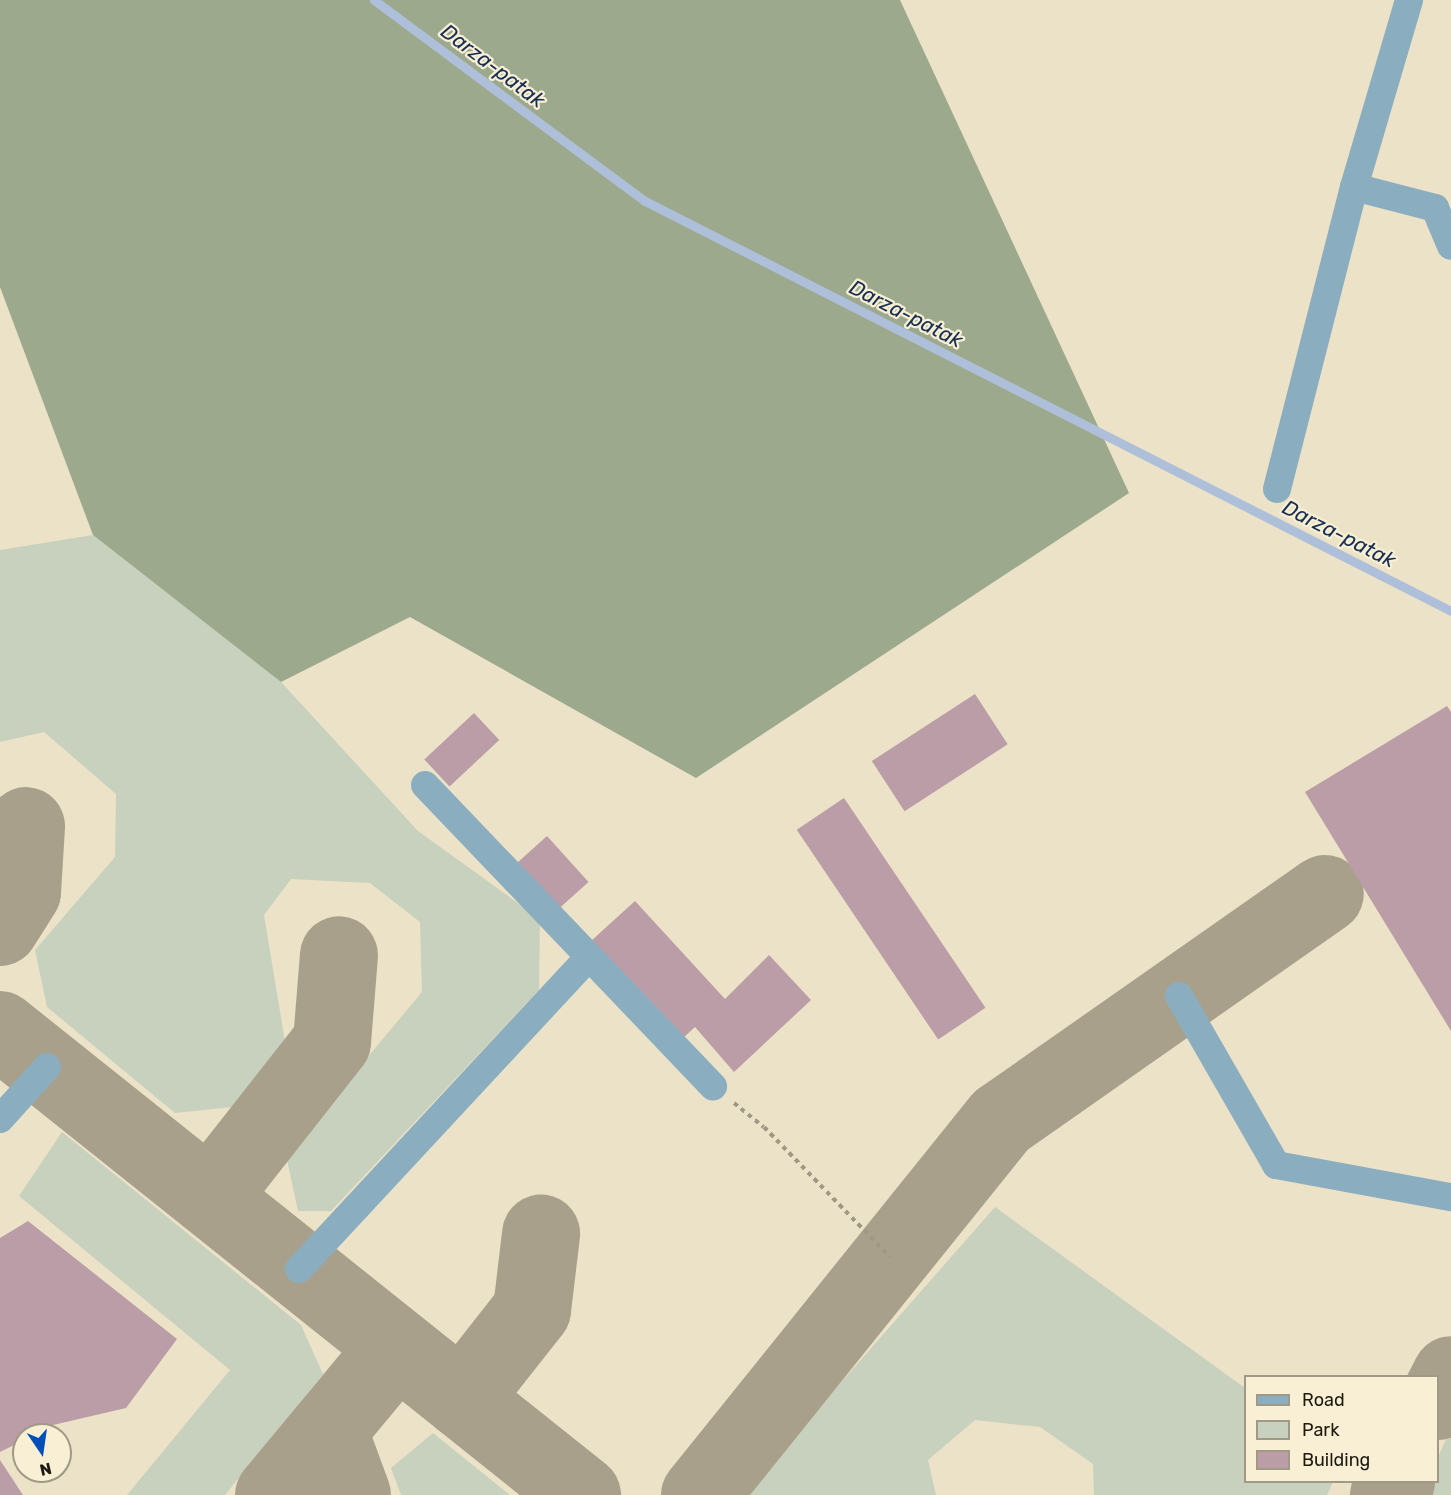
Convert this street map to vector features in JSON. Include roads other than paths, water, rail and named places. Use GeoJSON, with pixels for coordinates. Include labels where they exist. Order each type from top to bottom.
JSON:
{"type":"FeatureCollection","features":[{"type":"Feature","properties":{"kind":"lane"},"geometry":{"type":"LineString","coordinates":[[1278,489],[1354,187],[1409,0]]}},
{"type":"Feature","properties":{"kind":"lane"},"geometry":{"type":"LineString","coordinates":[[1354,187],[1435,208],[1451,246]]}},
{"type":"Feature","properties":{"kind":"lane"},"geometry":{"type":"LineString","coordinates":[[425,785],[713,1086]]}},
{"type":"Feature","properties":{"kind":"lane"},"geometry":{"type":"LineString","coordinates":[[299,1269],[589,957]]}},
{"type":"Feature","properties":{"kind":"lane"},"geometry":{"type":"LineString","coordinates":[[1179,996],[1276,1166],[1451,1197]]}},
{"type":"Feature","properties":{"kind":"lane"},"geometry":{"type":"LineString","coordinates":[[0,1119],[47,1067]]}},
{"type":"Feature","properties":{"kind":"waterway","name":"Darza-patak"},"geometry":{"type":"LineString","coordinates":[[374,0],[645,201],[1451,611]]}}]}
